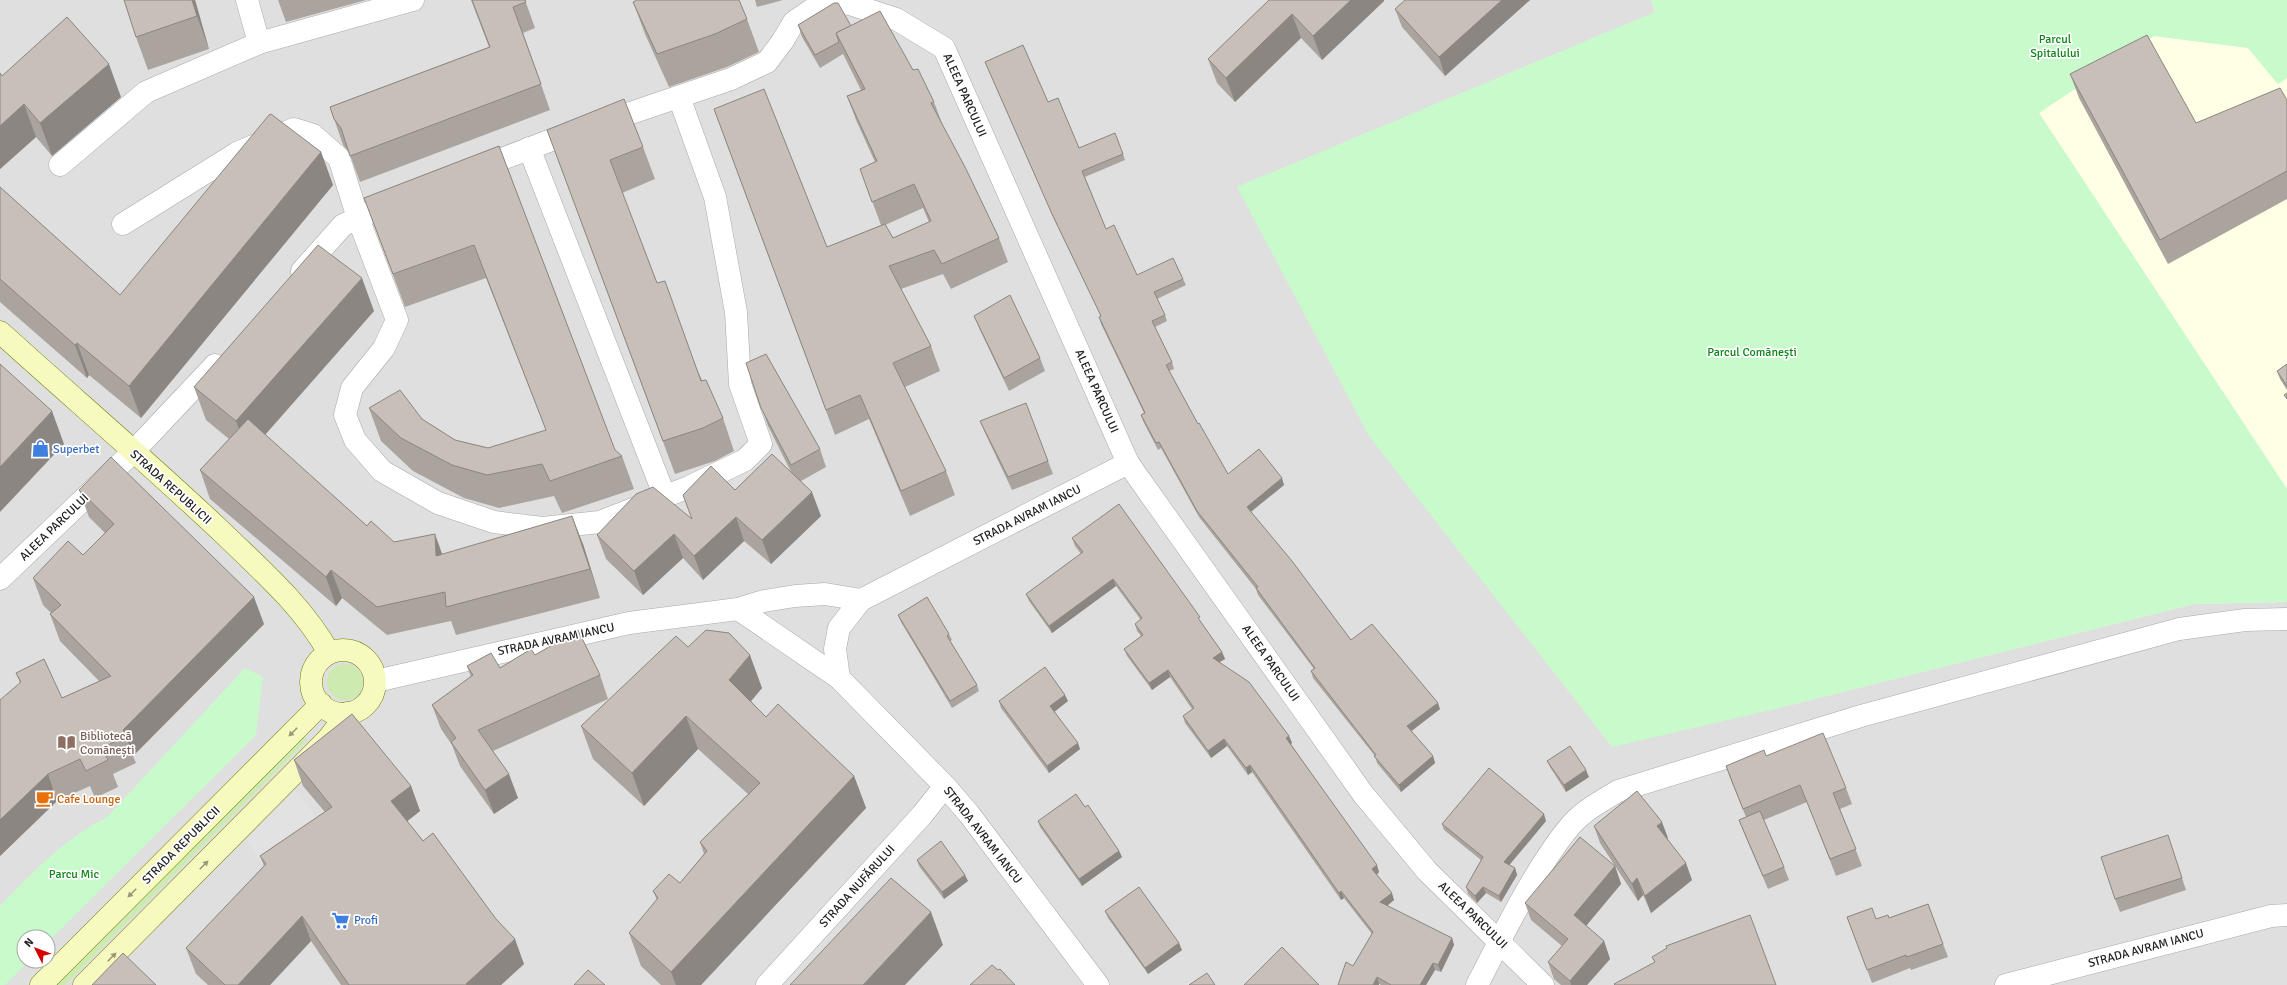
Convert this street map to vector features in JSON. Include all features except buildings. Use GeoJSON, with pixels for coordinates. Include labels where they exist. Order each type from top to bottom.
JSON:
{"type":"FeatureCollection","features":[{"type":"Feature","properties":{"kind":"street"},"geometry":{"type":"LineString","coordinates":[[247,0],[259,43]]}},
{"type":"Feature","properties":{"kind":"street"},"geometry":{"type":"LineString","coordinates":[[60,165],[146,92],[259,43],[413,0]]}},
{"type":"Feature","properties":{"kind":"street","name":"ALEEA PARCULUI"},"geometry":{"type":"LineString","coordinates":[[457,176],[529,148],[731,79],[767,62],[782,42],[794,22],[823,2],[856,2],[896,19],[944,48],[1128,463],[1363,794],[1427,871],[1500,941],[1543,985]]}},
{"type":"Feature","properties":{"kind":"street"},"geometry":{"type":"LineString","coordinates":[[123,224],[237,154],[294,129],[313,135],[339,158],[358,218],[397,320],[384,348],[352,388],[345,415],[355,440],[382,471],[438,503],[494,522],[542,528],[600,522],[665,497],[745,460],[761,444],[740,384],[736,312],[715,197],[679,97]]}},
{"type":"Feature","properties":{"kind":"street"},"geometry":{"type":"LineString","coordinates":[[529,148],[665,497]]}},
{"type":"Feature","properties":{"kind":"street"},"geometry":{"type":"LineString","coordinates":[[287,287],[343,225],[414,193]]}},
{"type":"Feature","properties":{"kind":"street","name":"STRADA REPUBLICII"},"geometry":{"type":"LineString","coordinates":[[0,332],[182,495],[291,601],[318,634],[329,653]]}},
{"type":"Feature","properties":{"kind":"street","name":"ALEEA PARCULUI"},"geometry":{"type":"LineString","coordinates":[[0,579],[133,452],[229,350]]}},
{"type":"Feature","properties":{"kind":"street","name":"STRADA AVRAM IANCU"},"geometry":{"type":"LineString","coordinates":[[839,678],[836,649],[839,628],[861,600],[1128,463]]}},
{"type":"Feature","properties":{"kind":"street","name":"STRADA AVRAM IANCU"},"geometry":{"type":"LineString","coordinates":[[376,680],[628,622],[738,609],[764,601],[817,594],[861,600]]}},
{"type":"Feature","properties":{"kind":"street","name":"STRADA AVRAM IANCU"},"geometry":{"type":"LineString","coordinates":[[738,609],[839,678],[945,786],[969,814],[1098,985]]}},
{"type":"Feature","properties":{"kind":"street"},"geometry":{"type":"LineString","coordinates":[[1476,985],[1541,869],[1572,824],[1593,806],[1618,791],[1861,716],[2178,629],[2245,620],[2287,619]]}},
{"type":"Feature","properties":{"kind":"street"},"geometry":{"type":"LineString","coordinates":[[339,650],[350,650],[360,654],[368,661],[374,670],[376,680],[375,690],[364,706],[357,711],[348,713],[329,710],[321,704],[315,697],[311,679],[314,668],[320,659],[329,653],[339,650]]}},
{"type":"Feature","properties":{"kind":"street","name":"STRADA REPUBLICII"},"geometry":{"type":"LineString","coordinates":[[41,985],[321,704]]}},
{"type":"Feature","properties":{"kind":"street"},"geometry":{"type":"LineString","coordinates":[[84,985],[328,739],[348,713]]}},
{"type":"Feature","properties":{"kind":"street","name":"STRADA NUFĂRULUI"},"geometry":{"type":"LineString","coordinates":[[768,985],[922,815],[945,786]]}},
{"type":"Feature","properties":{"kind":"street","name":"STRADA AVRAM IANCU"},"geometry":{"type":"LineString","coordinates":[[2006,985],[2271,916],[2287,915]]}},
{"type":"Feature","properties":{"kind":"shaded area"},"geometry":{"type":"Polygon","coordinates":[[[0,0],[1651,0],[1655,12],[1783,707],[2194,604],[2287,602],[2287,985],[0,985],[0,0]]]}},
{"type":"Feature","properties":{"kind":"shaded area"},"geometry":{"type":"Polygon","coordinates":[[[2154,36],[2248,48],[2278,84],[2287,78],[2287,489],[2039,113],[2154,36]]]}},
{"type":"Feature","properties":{"kind":"shaded area"},"geometry":{"type":"Polygon","coordinates":[[[296,789],[328,835],[270,875],[246,840],[296,789]]]}},
{"type":"Feature","properties":{"kind":"green space","name":"Parcul Comănești"},"geometry":{"type":"Polygon","coordinates":[[[1651,0],[2287,0],[2287,78],[2278,84],[2248,48],[2154,36],[2039,113],[2287,489],[2287,602],[2194,604],[1783,707],[1612,747],[1369,436],[1237,187],[1655,12],[1651,0]]]}},
{"type":"Feature","properties":{"kind":"green space"},"geometry":{"type":"Polygon","coordinates":[[[345,664],[358,669],[363,682],[358,695],[345,700],[332,695],[327,682],[332,669],[345,664]]]}},
{"type":"Feature","properties":{"kind":"green space","name":"Parcu Mic"},"geometry":{"type":"Polygon","coordinates":[[[245,668],[263,677],[256,735],[56,934],[56,929],[16,929],[16,969],[21,969],[5,985],[0,985],[0,906],[37,868],[63,846],[91,826],[107,817],[245,668]]]}},
{"type":"Feature","properties":{"kind":"green space"},"geometry":{"type":"Polygon","coordinates":[[[302,735],[307,740],[65,985],[53,985],[302,735]]]}},
{"type":"Feature","properties":{"kind":"place","name":"Superbet"},"geometry":{"type":"Point","coordinates":[40,449]}},
{"type":"Feature","properties":{"kind":"place","name":"Bibliotecă Comănești"},"geometry":{"type":"Point","coordinates":[67,743]}},
{"type":"Feature","properties":{"kind":"place","name":"Cafe Lounge"},"geometry":{"type":"Point","coordinates":[44,799]}},
{"type":"Feature","properties":{"kind":"place","name":"Profi"},"geometry":{"type":"Point","coordinates":[341,920]}},
{"type":"Feature","properties":{"kind":"park label","name":"Parcul Spitalului"},"geometry":{"type":"Point","coordinates":[2055,46]}}]}
